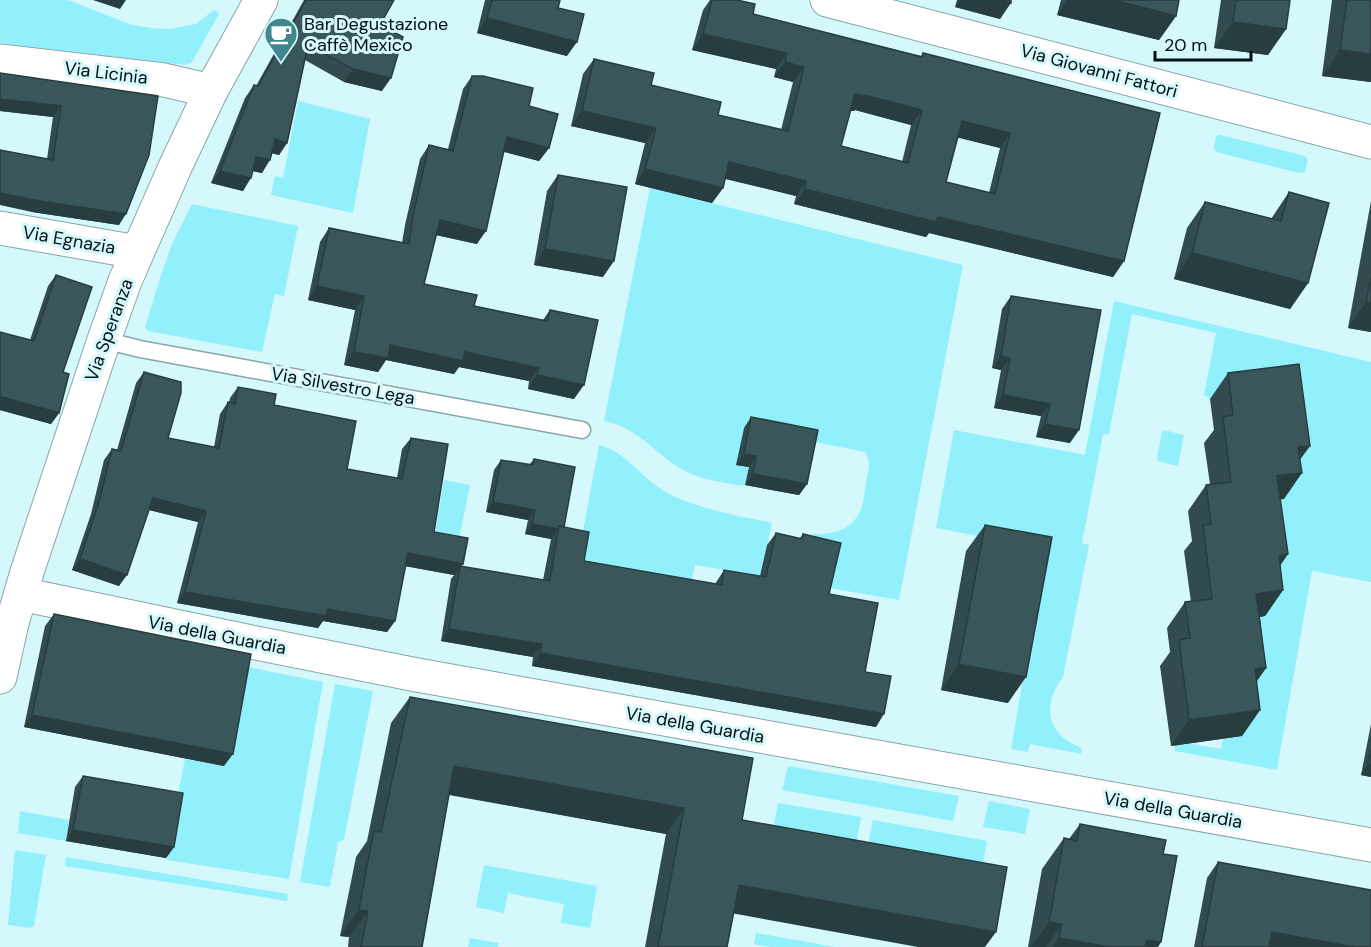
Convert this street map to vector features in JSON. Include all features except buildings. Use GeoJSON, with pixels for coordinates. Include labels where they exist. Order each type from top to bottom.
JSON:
{"type":"FeatureCollection","features":[{"type":"Feature","properties":{"kind":"street","name":"Via Speranza"},"geometry":{"type":"LineString","coordinates":[[0,677],[16,578],[137,252],[212,91],[261,0]]}},
{"type":"Feature","properties":{"kind":"street","name":"Via Giovanni Fattori"},"geometry":{"type":"LineString","coordinates":[[827,0],[1371,142]]}},
{"type":"Feature","properties":{"kind":"street","name":"Via Licinia"},"geometry":{"type":"LineString","coordinates":[[0,61],[164,80],[212,91]]}},
{"type":"Feature","properties":{"kind":"street","name":"Via Egnazia"},"geometry":{"type":"LineString","coordinates":[[0,228],[137,252]]}},
{"type":"Feature","properties":{"kind":"street","name":"Via della Guardia"},"geometry":{"type":"LineString","coordinates":[[16,578],[246,641],[417,675],[1371,845]]}},
{"type":"Feature","properties":{"kind":"lane","name":"Via Silvestro Lega"},"geometry":{"type":"LineString","coordinates":[[104,339],[140,349],[582,430]]}},
{"type":"Feature","properties":{"kind":"shaded area"},"geometry":{"type":"Polygon","coordinates":[[[0,0],[68,0],[132,25],[151,28],[169,29],[196,24],[214,10],[219,14],[192,62],[185,65],[0,43],[0,0]]]}},
{"type":"Feature","properties":{"kind":"shaded area"},"geometry":{"type":"Polygon","coordinates":[[[298,101],[370,119],[353,213],[271,195],[275,176],[283,178],[298,101]]]}},
{"type":"Feature","properties":{"kind":"shaded area"},"geometry":{"type":"Polygon","coordinates":[[[1220,135],[1305,156],[1308,160],[1305,172],[1299,173],[1216,152],[1214,148],[1216,136],[1220,135]]]}},
{"type":"Feature","properties":{"kind":"shaded area"},"geometry":{"type":"Polygon","coordinates":[[[650,188],[963,265],[899,600],[695,565],[689,593],[574,580],[599,445],[618,453],[658,487],[679,498],[718,511],[772,523],[763,564],[810,550],[813,534],[832,533],[850,525],[862,508],[864,499],[869,467],[865,452],[744,428],[737,464],[749,467],[745,485],[741,486],[693,475],[676,466],[638,436],[604,421],[650,188]]]}},
{"type":"Feature","properties":{"kind":"shaded area"},"geometry":{"type":"Polygon","coordinates":[[[192,204],[298,226],[284,296],[275,294],[262,352],[148,331],[145,327],[172,244],[192,204]]]}},
{"type":"Feature","properties":{"kind":"shaded area"},"geometry":{"type":"Polygon","coordinates":[[[1114,301],[1371,362],[1371,582],[1312,571],[1277,770],[1175,751],[1175,745],[1186,743],[1221,749],[1223,739],[1242,736],[1281,390],[1210,399],[1204,395],[1216,333],[1132,314],[1109,434],[1103,434],[1082,543],[1089,545],[1063,677],[1056,688],[1050,709],[1051,718],[1061,736],[1082,748],[1081,754],[1030,744],[1028,752],[1011,749],[1045,549],[936,528],[954,430],[1085,455],[1114,301]]]}},
{"type":"Feature","properties":{"kind":"shaded area"},"geometry":{"type":"Polygon","coordinates":[[[1164,430],[1184,435],[1178,466],[1158,461],[1164,430]]]}},
{"type":"Feature","properties":{"kind":"shaded area"},"geometry":{"type":"Polygon","coordinates":[[[444,480],[470,485],[457,549],[433,544],[444,480]]]}},
{"type":"Feature","properties":{"kind":"shaded area"},"geometry":{"type":"Polygon","coordinates":[[[243,666],[323,682],[289,879],[167,860],[185,759],[224,766],[243,666]]]}},
{"type":"Feature","properties":{"kind":"shaded area"},"geometry":{"type":"Polygon","coordinates":[[[335,684],[373,691],[344,840],[338,842],[330,887],[300,882],[335,684]]]}},
{"type":"Feature","properties":{"kind":"shaded area"},"geometry":{"type":"Polygon","coordinates":[[[788,766],[959,796],[953,821],[782,790],[788,766]]]}},
{"type":"Feature","properties":{"kind":"shaded area"},"geometry":{"type":"Polygon","coordinates":[[[989,801],[1030,809],[1025,834],[983,827],[989,801]]]}},
{"type":"Feature","properties":{"kind":"shaded area"},"geometry":{"type":"Polygon","coordinates":[[[778,803],[861,817],[854,856],[771,841],[778,803]]]}},
{"type":"Feature","properties":{"kind":"shaded area"},"geometry":{"type":"Polygon","coordinates":[[[20,811],[69,820],[66,841],[18,833],[20,811]]]}},
{"type":"Feature","properties":{"kind":"shaded area"},"geometry":{"type":"Polygon","coordinates":[[[873,820],[987,841],[980,879],[865,858],[873,820]]]}},
{"type":"Feature","properties":{"kind":"shaded area"},"geometry":{"type":"Polygon","coordinates":[[[15,850],[46,855],[34,926],[30,928],[8,925],[15,850]]]}},
{"type":"Feature","properties":{"kind":"shaded area"},"geometry":{"type":"Polygon","coordinates":[[[66,857],[288,894],[287,901],[65,866],[66,857]]]}},
{"type":"Feature","properties":{"kind":"shaded area"},"geometry":{"type":"Polygon","coordinates":[[[484,865],[597,886],[590,928],[561,923],[564,904],[508,893],[504,913],[476,907],[484,865]]]}},
{"type":"Feature","properties":{"kind":"shaded area"},"geometry":{"type":"Polygon","coordinates":[[[756,933],[835,947],[771,947],[754,944],[756,933]]]}},
{"type":"Feature","properties":{"kind":"shaded area"},"geometry":{"type":"Polygon","coordinates":[[[470,938],[499,943],[498,947],[468,947],[470,938]]]}},
{"type":"Feature","properties":{"kind":"place","name":"Bar Degustazione Caffè Mexico"},"geometry":{"type":"Point","coordinates":[281,63]}}]}
